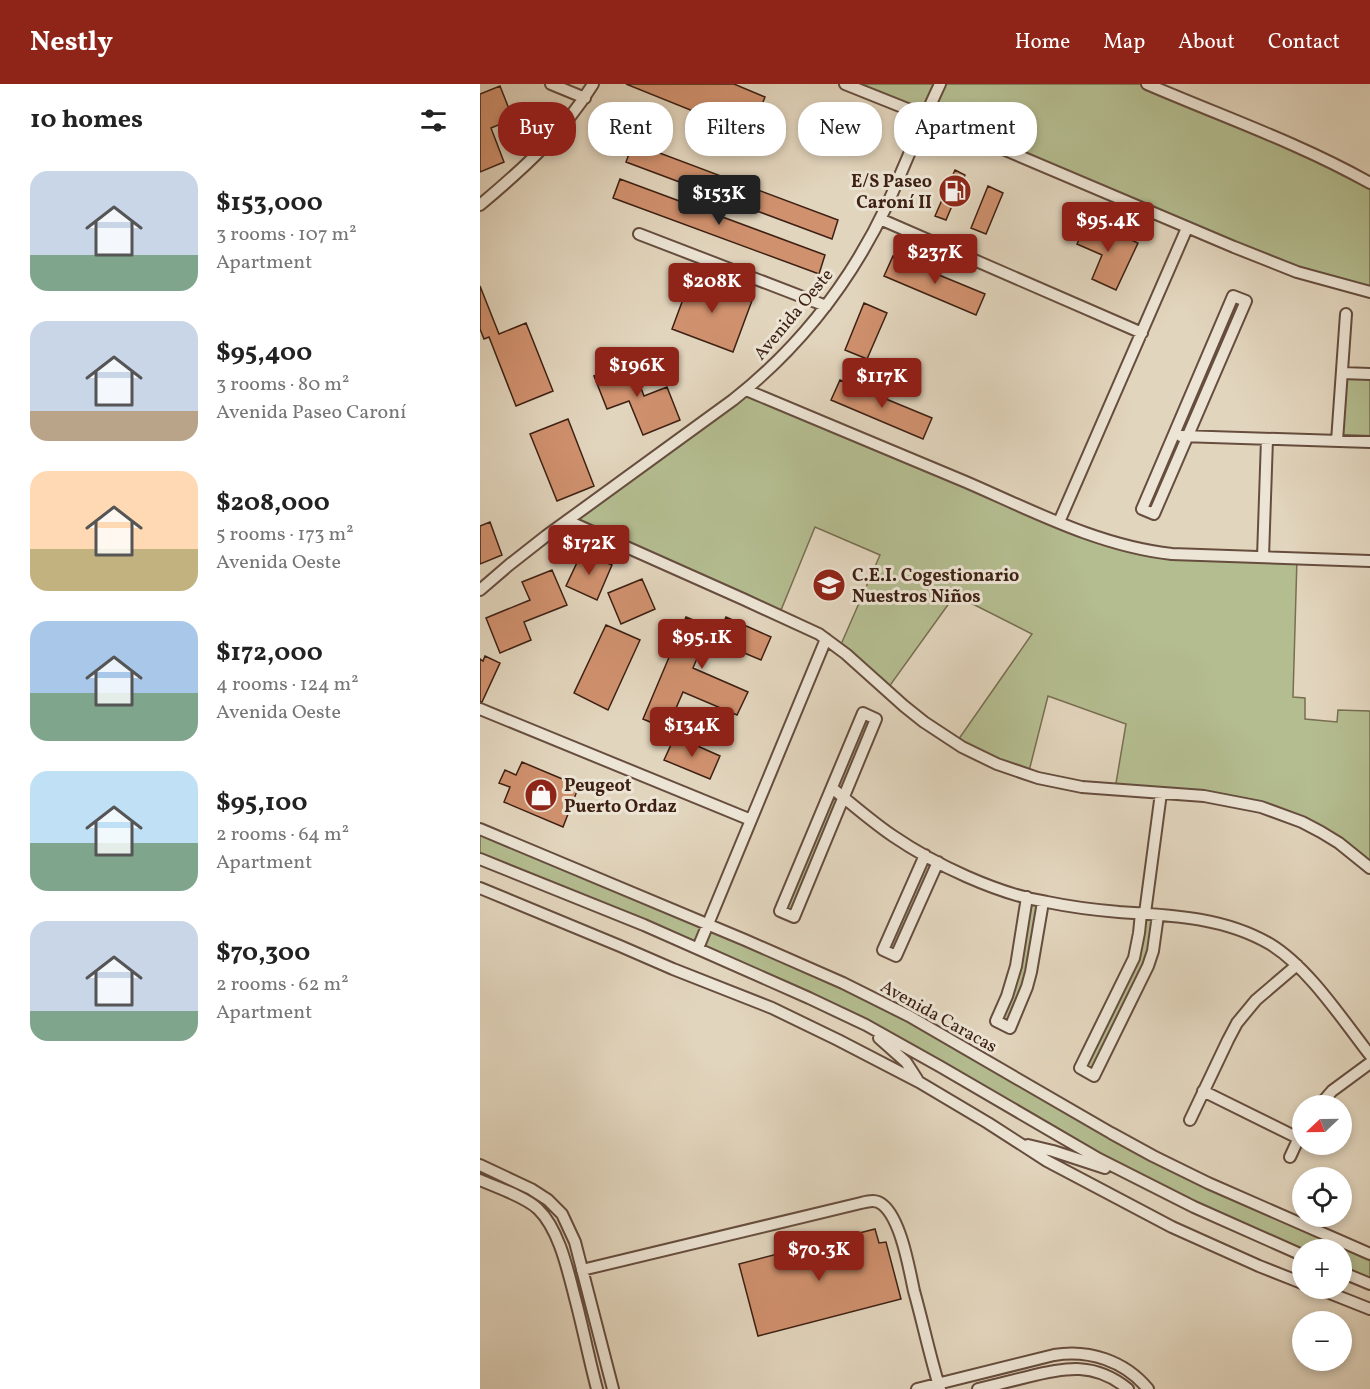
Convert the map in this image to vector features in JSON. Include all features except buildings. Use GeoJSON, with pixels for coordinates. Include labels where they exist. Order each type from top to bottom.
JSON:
{"type":"FeatureCollection","features":[{"type":"Feature","properties":{"kind":"street"},"geometry":{"type":"LineString","coordinates":[[551,84],[585,98]]}},
{"type":"Feature","properties":{"kind":"street"},"geometry":{"type":"LineString","coordinates":[[480,205],[546,146],[585,98],[593,84]]}},
{"type":"Feature","properties":{"kind":"street"},"geometry":{"type":"LineString","coordinates":[[845,84],[894,104]]}},
{"type":"Feature","properties":{"kind":"street","name":"Avenida Oeste"},"geometry":{"type":"LineString","coordinates":[[932,102],[940,84]]}},
{"type":"Feature","properties":{"kind":"street"},"geometry":{"type":"LineString","coordinates":[[1147,84],[1294,146],[1370,183]]}},
{"type":"Feature","properties":{"kind":"street","name":"Avenida Oeste"},"geometry":{"type":"LineString","coordinates":[[480,590],[509,565],[746,390],[775,365],[826,306],[853,268],[880,219],[908,156]]}},
{"type":"Feature","properties":{"kind":"street"},"geometry":{"type":"LineString","coordinates":[[1019,156],[1187,228],[1298,272],[1370,292]]}},
{"type":"Feature","properties":{"kind":"street"},"geometry":{"type":"LineString","coordinates":[[880,219],[1142,333]]}},
{"type":"Feature","properties":{"kind":"street"},"geometry":{"type":"LineString","coordinates":[[1059,522],[1187,228]]}},
{"type":"Feature","properties":{"kind":"street"},"geometry":{"type":"LineString","coordinates":[[639,234],[826,306]]}},
{"type":"Feature","properties":{"kind":"street"},"geometry":{"type":"LineString","coordinates":[[1233,296],[1246,301],[1154,514],[1142,509],[1174,435],[1233,296]]}},
{"type":"Feature","properties":{"kind":"street"},"geometry":{"type":"LineString","coordinates":[[1337,441],[1346,314]]}},
{"type":"Feature","properties":{"kind":"street"},"geometry":{"type":"LineString","coordinates":[[1342,373],[1370,374]]}},
{"type":"Feature","properties":{"kind":"street"},"geometry":{"type":"LineString","coordinates":[[746,390],[1059,522],[1115,543],[1151,552],[1172,554],[1370,561]]}},
{"type":"Feature","properties":{"kind":"street"},"geometry":{"type":"LineString","coordinates":[[1174,435],[1370,442]]}},
{"type":"Feature","properties":{"kind":"street"},"geometry":{"type":"LineString","coordinates":[[1263,557],[1267,439]]}},
{"type":"Feature","properties":{"kind":"street"},"geometry":{"type":"LineString","coordinates":[[568,521],[819,634],[846,654],[924,722],[962,747],[988,760],[1058,783],[1082,787],[1204,796],[1261,807],[1322,832],[1370,868]]}},
{"type":"Feature","properties":{"kind":"street"},"geometry":{"type":"LineString","coordinates":[[698,948],[826,639]]}},
{"type":"Feature","properties":{"kind":"street"},"geometry":{"type":"LineString","coordinates":[[480,709],[751,820]]}},
{"type":"Feature","properties":{"kind":"street"},"geometry":{"type":"LineString","coordinates":[[862,713],[876,719],[843,797],[794,917],[780,911],[862,713]]}},
{"type":"Feature","properties":{"kind":"street"},"geometry":{"type":"LineString","coordinates":[[832,788],[892,836],[938,862],[986,884],[1043,902],[1212,921],[1255,936],[1272,945],[1297,965],[1320,990],[1370,1055]]}},
{"type":"Feature","properties":{"kind":"street"},"geometry":{"type":"LineString","coordinates":[[1158,915],[1148,966],[1094,1076],[1080,1068],[1134,958],[1161,793]]}},
{"type":"Feature","properties":{"kind":"street","name":"Avenida Caracas"},"geometry":{"type":"LineString","coordinates":[[480,829],[843,983],[898,1011],[1118,1137],[1190,1175],[1370,1254]]}},
{"type":"Feature","properties":{"kind":"street"},"geometry":{"type":"LineString","coordinates":[[925,855],[883,950],[896,956],[938,862]]}},
{"type":"Feature","properties":{"kind":"street"},"geometry":{"type":"LineString","coordinates":[[480,859],[698,948],[784,986],[866,1026],[966,1081],[1099,1159],[1222,1220],[1292,1251]]}},
{"type":"Feature","properties":{"kind":"street"},"geometry":{"type":"LineString","coordinates":[[480,888],[772,1008],[919,1082],[1047,1161],[1172,1227],[1292,1279]]}},
{"type":"Feature","properties":{"kind":"street"},"geometry":{"type":"LineString","coordinates":[[1027,897],[1016,966],[996,1021],[1010,1028],[1031,972],[1043,902]]}},
{"type":"Feature","properties":{"kind":"street"},"geometry":{"type":"LineString","coordinates":[[1190,1120],[1228,1040],[1246,1011],[1263,993],[1297,965]]}},
{"type":"Feature","properties":{"kind":"street"},"geometry":{"type":"LineString","coordinates":[[866,1026],[906,1062],[919,1082]]}},
{"type":"Feature","properties":{"kind":"street"},"geometry":{"type":"LineString","coordinates":[[1329,1095],[1370,1063]]}},
{"type":"Feature","properties":{"kind":"street"},"geometry":{"type":"LineString","coordinates":[[1203,1091],[1292,1131]]}},
{"type":"Feature","properties":{"kind":"street"},"geometry":{"type":"LineString","coordinates":[[1019,1142],[1142,1180]]}},
{"type":"Feature","properties":{"kind":"street"},"geometry":{"type":"LineString","coordinates":[[1290,1157],[1292,1153]]}},
{"type":"Feature","properties":{"kind":"street"},"geometry":{"type":"LineString","coordinates":[[480,1165],[531,1189],[548,1200],[562,1214],[575,1242],[613,1389]]}},
{"type":"Feature","properties":{"kind":"street"},"geometry":{"type":"LineString","coordinates":[[480,1180],[533,1204],[542,1212],[550,1225],[561,1248],[568,1271],[597,1389]]}},
{"type":"Feature","properties":{"kind":"street"},"geometry":{"type":"LineString","coordinates":[[582,1270],[861,1203],[878,1202],[883,1204],[891,1214],[898,1229],[939,1386]]}},
{"type":"Feature","properties":{"kind":"street"},"geometry":{"type":"LineString","coordinates":[[1352,1277],[1370,1284]]}},
{"type":"Feature","properties":{"kind":"street"},"geometry":{"type":"LineString","coordinates":[[1345,1299],[1370,1309]]}},
{"type":"Feature","properties":{"kind":"street"},"geometry":{"type":"LineString","coordinates":[[916,1389],[939,1386],[1054,1355],[1074,1353],[1097,1356],[1118,1364],[1132,1373],[1148,1389]]}},
{"type":"Feature","properties":{"kind":"street"},"geometry":{"type":"LineString","coordinates":[[978,1389],[1054,1371],[1078,1368],[1099,1372],[1128,1389]]}},
{"type":"Feature","properties":{"kind":"street"},"geometry":{"type":"LineString","coordinates":[[594,1377],[609,1373]]}},
{"type":"Feature","properties":{"kind":"green space"},"geometry":{"type":"Polygon","coordinates":[[[845,84],[1147,84],[1370,183],[1370,292],[1319,279],[1020,156],[1037,156],[1037,102],[894,102],[894,104],[845,84]]]}},
{"type":"Feature","properties":{"kind":"green space"},"geometry":{"type":"Polygon","coordinates":[[[1233,296],[1246,301],[1154,514],[1142,509],[1233,296]]]}},
{"type":"Feature","properties":{"kind":"green space"},"geometry":{"type":"Polygon","coordinates":[[[1342,373],[1370,374],[1370,442],[1337,441],[1342,373]]]}},
{"type":"Feature","properties":{"kind":"green space"},"geometry":{"type":"Polygon","coordinates":[[[746,390],[1135,548],[1297,558],[1293,697],[1305,698],[1305,719],[1337,722],[1338,710],[1370,711],[1370,868],[1339,843],[1261,807],[1115,789],[1126,724],[1048,696],[1028,775],[956,743],[1032,634],[955,595],[886,691],[839,649],[880,555],[815,527],[779,615],[568,521],[746,390]]]}},
{"type":"Feature","properties":{"kind":"green space"},"geometry":{"type":"Polygon","coordinates":[[[863,713],[876,719],[794,917],[780,911],[863,713]]]}},
{"type":"Feature","properties":{"kind":"green space"},"geometry":{"type":"Polygon","coordinates":[[[480,829],[843,983],[1111,1133],[1292,1218],[1292,1227],[1312,1227],[1338,1239],[1292,1239],[1292,1246],[1232,1225],[809,998],[480,859],[480,829]]]}},
{"type":"Feature","properties":{"kind":"green space"},"geometry":{"type":"Polygon","coordinates":[[[925,855],[938,862],[896,956],[883,950],[925,855]]]}},
{"type":"Feature","properties":{"kind":"green space"},"geometry":{"type":"Polygon","coordinates":[[[1027,897],[1043,902],[1031,972],[1010,1028],[996,1021],[1007,996],[1027,897]]]}},
{"type":"Feature","properties":{"kind":"green space"},"geometry":{"type":"Polygon","coordinates":[[[1141,913],[1158,915],[1155,937],[1094,1076],[1080,1068],[1130,968],[1141,913]]]}},
{"type":"Feature","properties":{"kind":"green space"},"geometry":{"type":"Polygon","coordinates":[[[1352,1246],[1370,1254],[1370,1284],[1352,1277],[1352,1246]]]}},
{"type":"Feature","properties":{"kind":"place","name":"E/S Paseo Caroní II"},"geometry":{"type":"Point","coordinates":[955,191]}},
{"type":"Feature","properties":{"kind":"place","name":"C.E.I. Cogestionario Nuestros Niños"},"geometry":{"type":"Point","coordinates":[829,585]}},
{"type":"Feature","properties":{"kind":"place","name":"Peugeot Puerto Ordaz"},"geometry":{"type":"Point","coordinates":[541,795]}}]}
